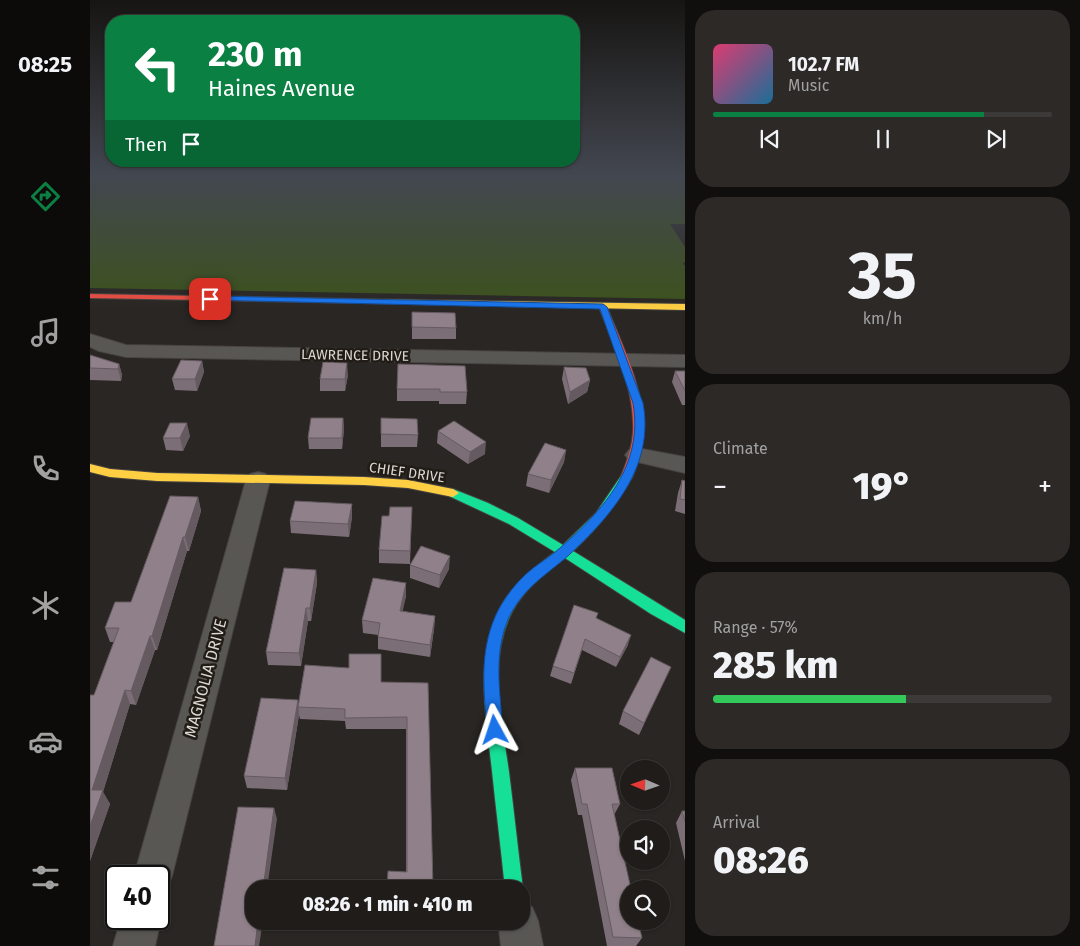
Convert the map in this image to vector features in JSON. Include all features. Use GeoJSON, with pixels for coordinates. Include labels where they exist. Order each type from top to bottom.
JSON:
{"type":"FeatureCollection","features":[{"type":"Feature","properties":{"kind":"street"},"geometry":{"type":"LineString","coordinates":[[90,297],[685,307]]}},
{"type":"Feature","properties":{"kind":"street"},"geometry":{"type":"LineString","coordinates":[[513,880],[493,712],[490,670],[494,642],[502,618],[514,596],[535,574],[564,552],[611,504],[628,478],[637,455],[641,419],[636,396],[603,307]]}},
{"type":"Feature","properties":{"kind":"street","name":"LAWRENCE DRIVE"},"geometry":{"type":"LineString","coordinates":[[90,340],[106,347],[126,351],[685,361]]}},
{"type":"Feature","properties":{"kind":"street"},"geometry":{"type":"LineString","coordinates":[[637,455],[685,465]]}},
{"type":"Feature","properties":{"kind":"street","name":"CHIEF DRIVE"},"geometry":{"type":"LineString","coordinates":[[90,468],[110,473],[157,477],[364,481],[408,484],[452,493],[484,505],[564,552],[645,606],[685,627]]}},
{"type":"Feature","properties":{"kind":"street","name":"MAGNOLIA DRIVE"},"geometry":{"type":"LineString","coordinates":[[156,865],[258,480]]}},
{"type":"Feature","properties":{"kind":"street"},"geometry":{"type":"LineString","coordinates":[[134,946],[138,930]]}},
{"type":"Feature","properties":{"kind":"street"},"geometry":{"type":"LineString","coordinates":[[519,930],[522,946]]}},
{"type":"Feature","properties":{"kind":"green space"},"geometry":{"type":"Polygon","coordinates":[[[90,221],[685,221],[685,224],[670,224],[685,247],[685,262],[683,263],[685,266],[685,299],[90,288],[90,221]]]}},
{"type":"Feature","properties":{"kind":"building"},"geometry":{"type":"Polygon","coordinates":[[[412,312],[455,313],[456,328],[412,327],[412,312]]]}},
{"type":"Feature","properties":{"kind":"building"},"geometry":{"type":"Polygon","coordinates":[[[90,355],[119,364],[118,369],[90,368],[90,355]]]}},
{"type":"Feature","properties":{"kind":"building"},"geometry":{"type":"Polygon","coordinates":[[[181,360],[202,361],[195,379],[172,379],[181,360]]]}},
{"type":"Feature","properties":{"kind":"building"},"geometry":{"type":"Polygon","coordinates":[[[323,362],[347,363],[345,379],[320,379],[323,362]]]}},
{"type":"Feature","properties":{"kind":"building"},"geometry":{"type":"Polygon","coordinates":[[[398,364],[465,366],[467,392],[440,392],[440,389],[397,389],[398,364]]]}},
{"type":"Feature","properties":{"kind":"building"},"geometry":{"type":"Polygon","coordinates":[[[564,367],[586,368],[590,380],[570,392],[564,367]]]}},
{"type":"Feature","properties":{"kind":"building"},"geometry":{"type":"Polygon","coordinates":[[[675,371],[685,371],[685,391],[675,371]]]}},
{"type":"Feature","properties":{"kind":"building"},"geometry":{"type":"Polygon","coordinates":[[[311,418],[343,418],[342,438],[308,438],[311,418]]]}},
{"type":"Feature","properties":{"kind":"building"},"geometry":{"type":"Polygon","coordinates":[[[381,418],[417,419],[418,435],[381,434],[381,418]]]}},
{"type":"Feature","properties":{"kind":"building"},"geometry":{"type":"Polygon","coordinates":[[[454,421],[486,442],[470,452],[438,431],[454,421]]]}},
{"type":"Feature","properties":{"kind":"building"},"geometry":{"type":"Polygon","coordinates":[[[170,423],[187,423],[180,438],[163,438],[170,423]]]}},
{"type":"Feature","properties":{"kind":"building"},"geometry":{"type":"Polygon","coordinates":[[[545,443],[566,450],[551,480],[528,474],[545,443]]]}},
{"type":"Feature","properties":{"kind":"building"},"geometry":{"type":"Polygon","coordinates":[[[682,480],[685,481],[685,500],[680,499],[682,480]]]}},
{"type":"Feature","properties":{"kind":"building"},"geometry":{"type":"Polygon","coordinates":[[[170,496],[198,497],[185,537],[183,537],[152,636],[150,636],[131,691],[125,690],[92,790],[103,790],[90,826],[90,695],[94,695],[119,628],[105,628],[115,602],[131,602],[170,496]]]}},
{"type":"Feature","properties":{"kind":"building"},"geometry":{"type":"Polygon","coordinates":[[[295,501],[352,504],[348,524],[290,521],[295,501]]]}},
{"type":"Feature","properties":{"kind":"building"},"geometry":{"type":"Polygon","coordinates":[[[390,507],[412,507],[410,551],[379,550],[382,516],[389,516],[390,507]]]}},
{"type":"Feature","properties":{"kind":"building"},"geometry":{"type":"Polygon","coordinates":[[[421,546],[450,556],[440,575],[410,565],[421,546]]]}},
{"type":"Feature","properties":{"kind":"building"},"geometry":{"type":"Polygon","coordinates":[[[284,568],[316,570],[310,608],[306,608],[299,653],[266,652],[284,568]]]}},
{"type":"Feature","properties":{"kind":"building"},"geometry":{"type":"Polygon","coordinates":[[[373,578],[406,583],[400,611],[435,616],[430,645],[378,637],[380,623],[362,620],[373,578]]]}},
{"type":"Feature","properties":{"kind":"building"},"geometry":{"type":"Polygon","coordinates":[[[574,605],[598,613],[596,618],[631,635],[620,657],[585,639],[574,673],[553,666],[574,605]]]}},
{"type":"Feature","properties":{"kind":"building"},"geometry":{"type":"Polygon","coordinates":[[[349,654],[381,654],[381,682],[428,683],[433,880],[388,880],[388,871],[407,872],[407,717],[345,718],[345,709],[298,707],[305,665],[349,668],[349,654]]]}},
{"type":"Feature","properties":{"kind":"building"},"geometry":{"type":"Polygon","coordinates":[[[651,657],[671,667],[644,723],[623,711],[651,657]]]}},
{"type":"Feature","properties":{"kind":"building"},"geometry":{"type":"Polygon","coordinates":[[[261,698],[298,700],[285,778],[244,776],[261,698]]]}},
{"type":"Feature","properties":{"kind":"building"},"geometry":{"type":"Polygon","coordinates":[[[575,768],[612,768],[620,804],[612,804],[620,840],[620,870],[627,870],[629,880],[620,880],[620,930],[640,930],[642,938],[613,937],[587,804],[582,804],[575,768]]]}},
{"type":"Feature","properties":{"kind":"building"},"geometry":{"type":"Polygon","coordinates":[[[238,807],[274,808],[264,880],[245,880],[245,930],[257,930],[255,946],[214,946],[238,807]]]}},
{"type":"Feature","properties":{"kind":"building"},"geometry":{"type":"Polygon","coordinates":[[[682,811],[685,811],[685,822],[682,811]]]}},
{"type":"Feature","properties":{"kind":"traffic: fast"},"geometry":{"type":"LineString","coordinates":[[513,880],[492,698],[492,663],[498,630],[507,608],[519,591],[592,525],[608,506],[627,476]]}},
{"type":"Feature","properties":{"kind":"traffic: fast"},"geometry":{"type":"LineString","coordinates":[[453,493],[514,521],[685,627]]}},
{"type":"Feature","properties":{"kind":"traffic: slow"},"geometry":{"type":"LineString","coordinates":[[358,301],[685,307]]}},
{"type":"Feature","properties":{"kind":"traffic: slow"},"geometry":{"type":"LineString","coordinates":[[90,468],[110,473],[157,477],[364,481],[408,484],[453,493]]}},
{"type":"Feature","properties":{"kind":"traffic: jam"},"geometry":{"type":"LineString","coordinates":[[90,296],[358,301]]}},
{"type":"Feature","properties":{"kind":"traffic: jam"},"geometry":{"type":"LineString","coordinates":[[603,307],[627,370],[638,412],[635,454],[627,476]]}},
{"type":"Feature","properties":{"kind":"route"},"geometry":{"type":"LineString","coordinates":[[210,299],[603,307],[638,403],[641,419],[637,455],[625,484],[611,504],[564,552],[535,574],[514,596],[502,618],[494,642],[490,670],[495,730]]}}]}
